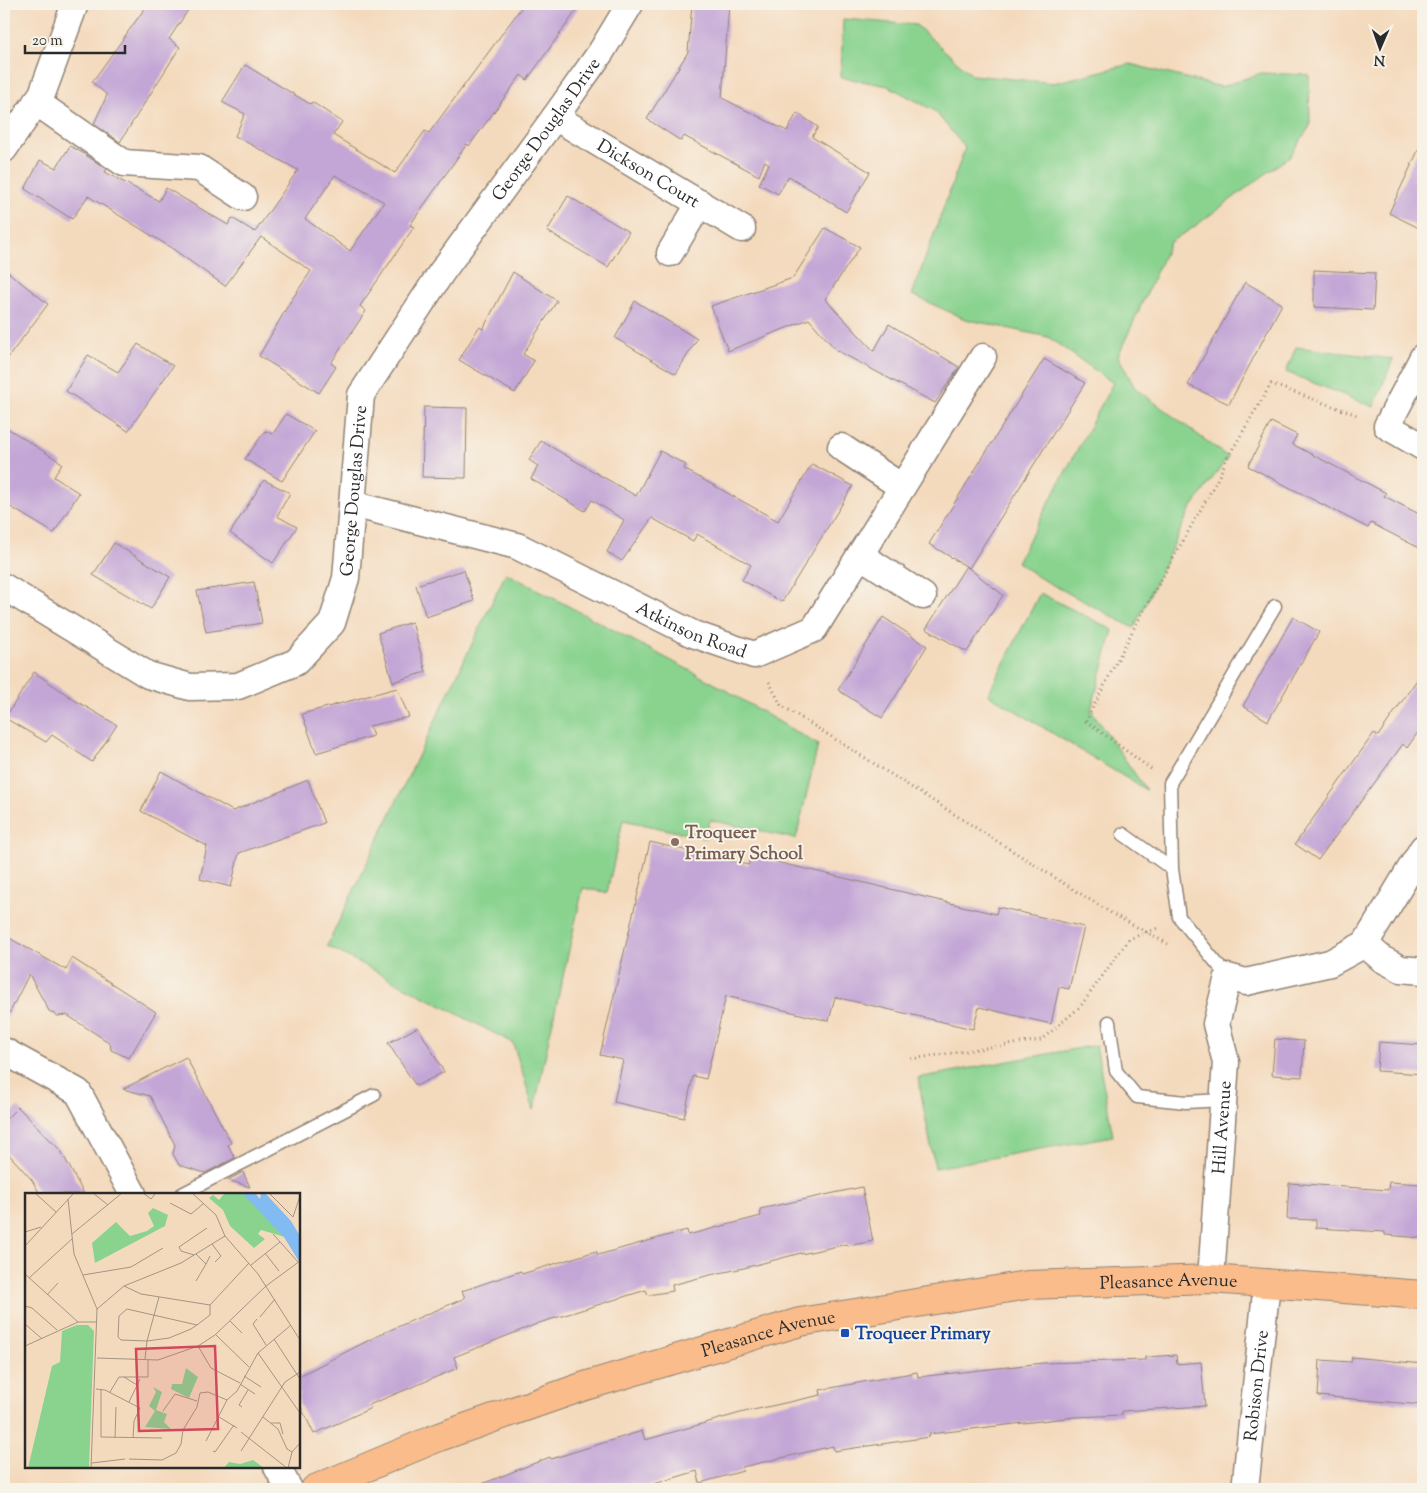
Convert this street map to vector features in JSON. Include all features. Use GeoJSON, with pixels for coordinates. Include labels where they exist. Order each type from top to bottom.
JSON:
{"type":"FeatureCollection","features":[{"type":"Feature","properties":{"kind":"main road","name":"Pleasance Avenue"},"geometry":{"type":"LineString","coordinates":[[315,1489],[439,1437],[576,1389],[800,1322],[1027,1285],[1211,1280],[1423,1295]]}},
{"type":"Feature","properties":{"kind":"street"},"geometry":{"type":"LineString","coordinates":[[4,149],[42,94],[75,4]]}},
{"type":"Feature","properties":{"kind":"street","name":"George Douglas Drive"},"geometry":{"type":"LineString","coordinates":[[4,587],[148,675],[190,687],[238,686],[296,662],[332,624],[346,578],[361,395],[441,273],[556,117],[601,52],[630,4]]}},
{"type":"Feature","properties":{"kind":"street"},"geometry":{"type":"LineString","coordinates":[[36,102],[124,163],[198,168],[243,197]]}},
{"type":"Feature","properties":{"kind":"street","name":"Dickson Court"},"geometry":{"type":"LineString","coordinates":[[556,117],[742,229]]}},
{"type":"Feature","properties":{"kind":"street"},"geometry":{"type":"LineString","coordinates":[[670,254],[700,204]]}},
{"type":"Feature","properties":{"kind":"street","name":"Atkinson Road"},"geometry":{"type":"LineString","coordinates":[[352,504],[517,546],[693,634],[754,655],[814,629],[983,357]]}},
{"type":"Feature","properties":{"kind":"street"},"geometry":{"type":"LineString","coordinates":[[1423,357],[1387,426],[1423,447]]}},
{"type":"Feature","properties":{"kind":"street"},"geometry":{"type":"LineString","coordinates":[[841,447],[902,487]]}},
{"type":"Feature","properties":{"kind":"street"},"geometry":{"type":"LineString","coordinates":[[860,555],[923,596]]}},
{"type":"Feature","properties":{"kind":"street"},"geometry":{"type":"LineString","coordinates":[[1228,977],[1246,982],[1330,964],[1364,944],[1423,848]]}},
{"type":"Feature","properties":{"kind":"street"},"geometry":{"type":"LineString","coordinates":[[1364,944],[1382,959],[1401,969],[1423,971]]}},
{"type":"Feature","properties":{"kind":"street","name":"Hill Avenue"},"geometry":{"type":"LineString","coordinates":[[1211,1280],[1226,1062],[1216,1024],[1228,977]]}},
{"type":"Feature","properties":{"kind":"street"},"geometry":{"type":"LineString","coordinates":[[4,1051],[78,1092],[132,1193]]}},
{"type":"Feature","properties":{"kind":"street","name":"Robison Drive"},"geometry":{"type":"LineString","coordinates":[[1245,1489],[1267,1283]]}},
{"type":"Feature","properties":{"kind":"street"},"geometry":{"type":"LineString","coordinates":[[278,1468],[289,1489]]}},
{"type":"Feature","properties":{"kind":"lane"},"geometry":{"type":"LineString","coordinates":[[1228,977],[1178,917],[1172,869],[1170,783],[1275,606]]}},
{"type":"Feature","properties":{"kind":"lane"},"geometry":{"type":"LineString","coordinates":[[1122,834],[1172,869]]}},
{"type":"Feature","properties":{"kind":"lane"},"geometry":{"type":"LineString","coordinates":[[1109,1022],[1116,1071],[1137,1097],[1186,1102],[1223,1100]]}},
{"type":"Feature","properties":{"kind":"lane"},"geometry":{"type":"LineString","coordinates":[[184,1193],[374,1095]]}},
{"type":"Feature","properties":{"kind":"path"},"geometry":{"type":"LineString","coordinates":[[1170,783],[1086,721],[1134,628],[1216,482],[1228,457],[1271,384],[1387,426]]}},
{"type":"Feature","properties":{"kind":"path"},"geometry":{"type":"LineString","coordinates":[[754,655],[781,705],[1112,913],[1172,946]]}},
{"type":"Feature","properties":{"kind":"path"},"geometry":{"type":"LineString","coordinates":[[911,1059],[1041,1040],[1080,1007],[1129,939],[1148,933],[1178,917]]}},
{"type":"Feature","properties":{"kind":"green space"},"geometry":{"type":"Polygon","coordinates":[[[843,19],[916,25],[972,75],[1054,83],[1130,64],[1221,87],[1261,73],[1309,75],[1310,126],[1290,156],[1191,229],[1170,242],[1118,356],[1135,388],[1228,457],[1190,510],[1134,628],[1038,577],[1017,562],[1113,383],[1048,337],[965,319],[912,295],[965,148],[935,111],[888,86],[841,77],[843,19]]]}},
{"type":"Feature","properties":{"kind":"green space"},"geometry":{"type":"Polygon","coordinates":[[[1296,347],[1393,359],[1374,407],[1286,372],[1296,347]]]}},
{"type":"Feature","properties":{"kind":"green space"},"geometry":{"type":"Polygon","coordinates":[[[506,573],[719,686],[818,745],[796,839],[710,820],[705,838],[623,820],[607,893],[583,888],[534,1110],[513,1043],[327,946],[506,573]]]}},
{"type":"Feature","properties":{"kind":"green space"},"geometry":{"type":"Polygon","coordinates":[[[1040,593],[1113,630],[1091,710],[1146,790],[988,694],[1040,593]]]}},
{"type":"Feature","properties":{"kind":"green space"},"geometry":{"type":"Polygon","coordinates":[[[1096,1045],[1113,1136],[935,1168],[918,1078],[1096,1045]]]}},
{"type":"Feature","properties":{"kind":"building"},"geometry":{"type":"Polygon","coordinates":[[[148,4],[192,4],[169,39],[180,47],[120,142],[94,124],[107,95],[92,82],[148,4]]]}},
{"type":"Feature","properties":{"kind":"building"},"geometry":{"type":"Polygon","coordinates":[[[524,4],[581,4],[527,80],[521,75],[469,146],[467,144],[410,225],[414,227],[360,306],[366,311],[331,363],[336,367],[319,393],[259,356],[290,302],[311,271],[261,237],[225,286],[170,247],[88,196],[72,219],[25,189],[40,160],[56,168],[70,146],[107,169],[105,172],[159,201],[166,188],[228,225],[232,218],[255,232],[298,170],[235,136],[245,114],[222,102],[245,65],[310,104],[312,102],[342,122],[333,135],[395,173],[425,131],[429,133],[524,4]],[[335,175],[305,219],[350,251],[384,202],[335,175]]]}},
{"type":"Feature","properties":{"kind":"building"},"geometry":{"type":"Polygon","coordinates":[[[692,4],[729,4],[722,98],[787,131],[797,113],[818,127],[812,137],[870,172],[846,212],[789,176],[778,194],[759,184],[769,164],[765,161],[759,176],[684,136],[681,141],[647,119],[688,52],[692,4]]]}},
{"type":"Feature","properties":{"kind":"building"},"geometry":{"type":"Polygon","coordinates":[[[1423,140],[1423,230],[1389,213],[1423,140]]]}},
{"type":"Feature","properties":{"kind":"building"},"geometry":{"type":"Polygon","coordinates":[[[568,196],[629,232],[608,267],[547,231],[568,196]]]}},
{"type":"Feature","properties":{"kind":"building"},"geometry":{"type":"Polygon","coordinates":[[[825,228],[860,247],[825,299],[874,351],[889,324],[959,367],[935,403],[836,350],[809,319],[728,351],[711,306],[793,278],[825,228]]]}},
{"type":"Feature","properties":{"kind":"building"},"geometry":{"type":"Polygon","coordinates":[[[4,269],[48,304],[4,363],[4,269]]]}},
{"type":"Feature","properties":{"kind":"building"},"geometry":{"type":"Polygon","coordinates":[[[1314,270],[1375,273],[1373,310],[1314,307],[1314,270]]]}},
{"type":"Feature","properties":{"kind":"building"},"geometry":{"type":"Polygon","coordinates":[[[513,272],[557,301],[523,354],[534,361],[515,393],[459,360],[479,327],[483,329],[513,272]]]}},
{"type":"Feature","properties":{"kind":"building"},"geometry":{"type":"Polygon","coordinates":[[[1245,282],[1282,304],[1229,404],[1188,385],[1245,282]]]}},
{"type":"Feature","properties":{"kind":"building"},"geometry":{"type":"Polygon","coordinates":[[[635,301],[697,339],[676,374],[615,338],[635,301]]]}},
{"type":"Feature","properties":{"kind":"building"},"geometry":{"type":"Polygon","coordinates":[[[138,344],[173,366],[128,431],[66,391],[88,355],[118,372],[138,344]]]}},
{"type":"Feature","properties":{"kind":"building"},"geometry":{"type":"Polygon","coordinates":[[[1044,359],[1085,383],[969,568],[929,544],[1044,359]]]}},
{"type":"Feature","properties":{"kind":"building"},"geometry":{"type":"Polygon","coordinates":[[[424,407],[467,408],[466,478],[422,477],[424,407]]]}},
{"type":"Feature","properties":{"kind":"building"},"geometry":{"type":"Polygon","coordinates":[[[286,414],[315,431],[282,481],[245,459],[265,431],[273,434],[286,414]]]}},
{"type":"Feature","properties":{"kind":"building"},"geometry":{"type":"Polygon","coordinates":[[[1271,422],[1297,435],[1292,444],[1386,493],[1384,496],[1423,516],[1423,550],[1371,523],[1368,528],[1248,466],[1271,422]]]}},
{"type":"Feature","properties":{"kind":"building"},"geometry":{"type":"Polygon","coordinates":[[[4,426],[62,463],[54,477],[79,493],[54,533],[4,503],[4,426]]]}},
{"type":"Feature","properties":{"kind":"building"},"geometry":{"type":"Polygon","coordinates":[[[541,441],[636,496],[660,451],[686,465],[684,469],[778,521],[812,464],[853,486],[782,602],[742,580],[751,565],[697,534],[693,541],[652,518],[622,561],[607,552],[624,520],[592,500],[585,511],[531,479],[538,466],[529,460],[541,441]]]}},
{"type":"Feature","properties":{"kind":"building"},"geometry":{"type":"Polygon","coordinates":[[[264,480],[290,493],[277,516],[297,527],[273,563],[230,533],[264,480]]]}},
{"type":"Feature","properties":{"kind":"building"},"geometry":{"type":"Polygon","coordinates":[[[114,543],[170,577],[151,609],[93,575],[114,543]]]}},
{"type":"Feature","properties":{"kind":"building"},"geometry":{"type":"Polygon","coordinates":[[[966,566],[1003,595],[967,652],[926,629],[966,566]]]}},
{"type":"Feature","properties":{"kind":"building"},"geometry":{"type":"Polygon","coordinates":[[[464,570],[474,601],[426,617],[416,585],[464,570]]]}},
{"type":"Feature","properties":{"kind":"building"},"geometry":{"type":"Polygon","coordinates":[[[254,582],[262,623],[206,632],[197,591],[254,582]]]}},
{"type":"Feature","properties":{"kind":"building"},"geometry":{"type":"Polygon","coordinates":[[[883,617],[927,646],[882,718],[838,690],[883,617]]]}},
{"type":"Feature","properties":{"kind":"building"},"geometry":{"type":"Polygon","coordinates":[[[1293,617],[1319,632],[1268,721],[1243,706],[1293,617]]]}},
{"type":"Feature","properties":{"kind":"building"},"geometry":{"type":"Polygon","coordinates":[[[412,622],[426,672],[393,682],[378,633],[412,622]]]}},
{"type":"Feature","properties":{"kind":"building"},"geometry":{"type":"Polygon","coordinates":[[[1423,671],[1423,725],[1407,748],[1403,744],[1318,860],[1295,844],[1374,733],[1378,736],[1423,671]]]}},
{"type":"Feature","properties":{"kind":"building"},"geometry":{"type":"Polygon","coordinates":[[[34,672],[76,701],[117,725],[92,762],[52,735],[46,742],[5,718],[34,672]]]}},
{"type":"Feature","properties":{"kind":"building"},"geometry":{"type":"Polygon","coordinates":[[[397,688],[409,717],[369,726],[373,736],[316,753],[302,714],[397,688]]]}},
{"type":"Feature","properties":{"kind":"building"},"geometry":{"type":"Polygon","coordinates":[[[161,771],[233,811],[308,780],[324,823],[239,853],[231,887],[200,879],[207,846],[141,811],[161,771]]]}},
{"type":"Feature","properties":{"kind":"building","name":"Troqueer Primary School"},"geometry":{"type":"Polygon","coordinates":[[[650,842],[748,865],[751,856],[996,914],[998,907],[1084,927],[1069,989],[1059,987],[1051,1024],[979,1007],[973,1029],[835,997],[829,1021],[726,996],[706,1079],[693,1076],[684,1118],[614,1102],[623,1060],[600,1055],[650,842]]]}},
{"type":"Feature","properties":{"kind":"building"},"geometry":{"type":"Polygon","coordinates":[[[4,935],[66,970],[72,958],[156,1012],[129,1058],[111,1050],[110,1043],[67,1015],[58,1016],[49,1011],[29,974],[4,1024],[4,935]]]}},
{"type":"Feature","properties":{"kind":"building"},"geometry":{"type":"Polygon","coordinates":[[[418,1027],[444,1072],[416,1086],[388,1043],[418,1027]]]}},
{"type":"Feature","properties":{"kind":"building"},"geometry":{"type":"Polygon","coordinates":[[[1275,1039],[1304,1041],[1302,1077],[1272,1075],[1275,1039]]]}},
{"type":"Feature","properties":{"kind":"building"},"geometry":{"type":"Polygon","coordinates":[[[1379,1042],[1423,1045],[1423,1074],[1377,1071],[1379,1042]]]}},
{"type":"Feature","properties":{"kind":"building"},"geometry":{"type":"Polygon","coordinates":[[[186,1057],[231,1143],[228,1145],[235,1158],[205,1173],[179,1165],[173,1154],[175,1145],[150,1096],[123,1089],[186,1057]]]}},
{"type":"Feature","properties":{"kind":"building"},"geometry":{"type":"Polygon","coordinates":[[[18,1107],[61,1151],[83,1193],[39,1193],[32,1180],[4,1149],[4,1121],[18,1107]]]}},
{"type":"Feature","properties":{"kind":"building"},"geometry":{"type":"Polygon","coordinates":[[[243,1172],[250,1187],[228,1180],[243,1172]]]}},
{"type":"Feature","properties":{"kind":"building"},"geometry":{"type":"Polygon","coordinates":[[[1389,1182],[1423,1184],[1423,1238],[1385,1235],[1385,1232],[1316,1228],[1316,1220],[1287,1219],[1289,1183],[1388,1190],[1389,1182]]]}},
{"type":"Feature","properties":{"kind":"building"},"geometry":{"type":"Polygon","coordinates":[[[862,1187],[873,1241],[801,1253],[710,1275],[672,1285],[673,1291],[648,1295],[646,1290],[539,1323],[454,1357],[458,1368],[369,1405],[371,1408],[314,1434],[300,1405],[300,1375],[383,1333],[465,1298],[462,1291],[521,1271],[522,1274],[596,1251],[598,1255],[687,1230],[688,1235],[761,1216],[760,1209],[862,1187]]]}},
{"type":"Feature","properties":{"kind":"building"},"geometry":{"type":"Polygon","coordinates":[[[1176,1355],[1177,1364],[1201,1362],[1205,1406],[1122,1411],[1122,1415],[1075,1417],[929,1434],[929,1437],[834,1451],[833,1446],[742,1467],[743,1471],[700,1483],[697,1471],[637,1489],[472,1489],[550,1457],[551,1459],[642,1431],[645,1440],[744,1412],[821,1395],[820,1390],[917,1372],[918,1377],[1043,1363],[1145,1360],[1145,1357],[1176,1355]]]}},
{"type":"Feature","properties":{"kind":"building"},"geometry":{"type":"Polygon","coordinates":[[[1352,1357],[1423,1364],[1423,1405],[1318,1396],[1320,1360],[1351,1362],[1352,1357]]]}},
{"type":"Feature","properties":{"kind":"place","name":"Troqueer Primary School"},"geometry":{"type":"Point","coordinates":[675,842]}},
{"type":"Feature","properties":{"kind":"place","name":"Troqueer Primary"},"geometry":{"type":"Point","coordinates":[845,1333]}}]}
